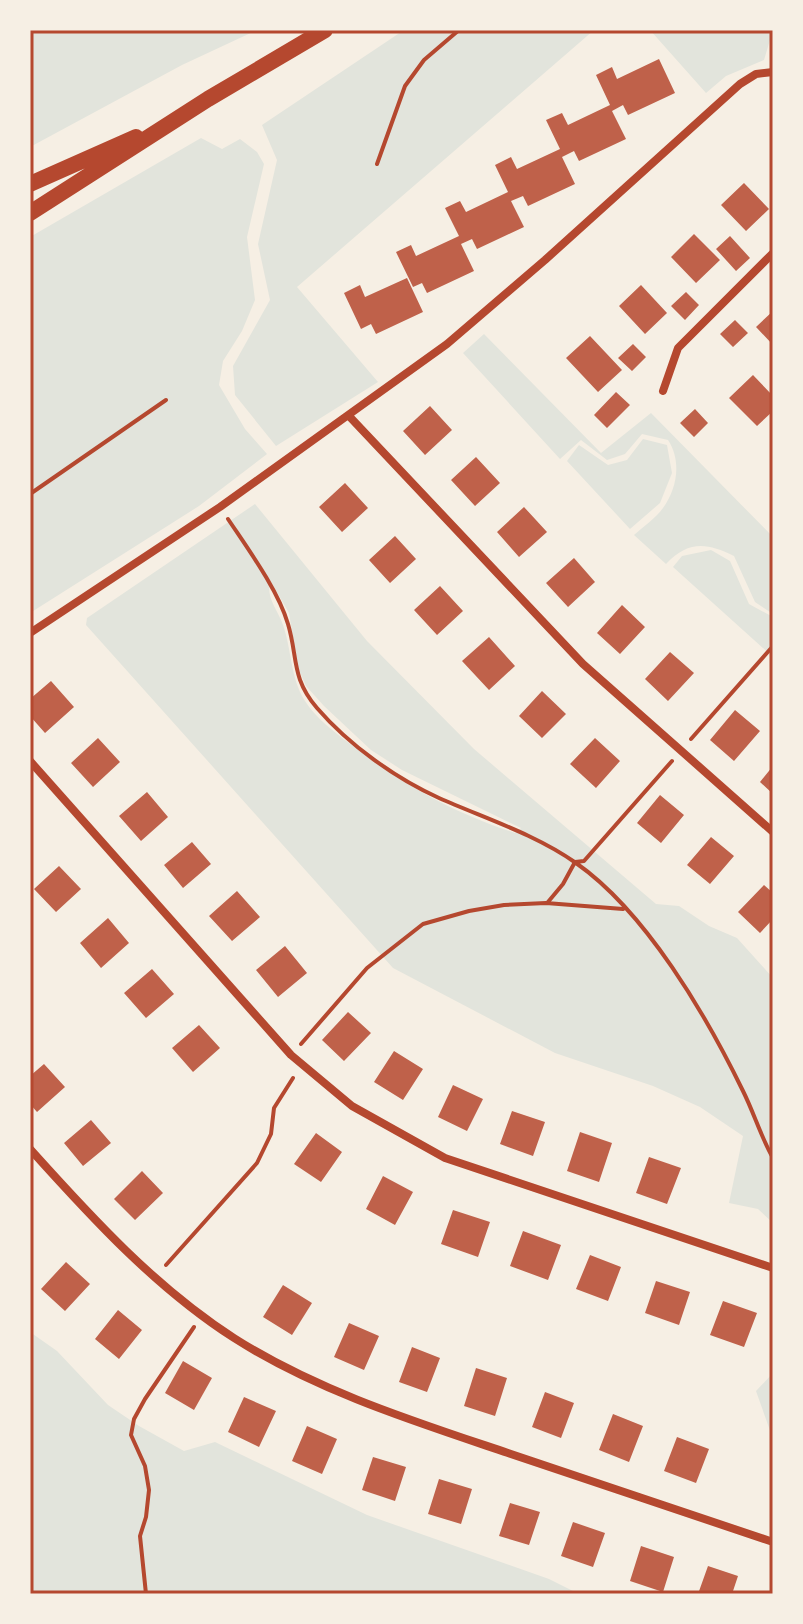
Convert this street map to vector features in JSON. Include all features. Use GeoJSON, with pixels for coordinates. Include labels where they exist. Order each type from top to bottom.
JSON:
{"type":"FeatureCollection","features":[{"type":"Feature","properties":{"kind":"main road"},"geometry":{"type":"LineString","coordinates":[[30,213],[325,30]]}},
{"type":"Feature","properties":{"kind":"main road"},"geometry":{"type":"LineString","coordinates":[[30,184],[185,115]]}},
{"type":"Feature","properties":{"kind":"street"},"geometry":{"type":"LineString","coordinates":[[30,633],[220,507],[349,416],[478,319],[740,84],[756,74],[773,72]]}},
{"type":"Feature","properties":{"kind":"street"},"geometry":{"type":"LineString","coordinates":[[663,391],[678,348],[773,253]]}},
{"type":"Feature","properties":{"kind":"street"},"geometry":{"type":"LineString","coordinates":[[349,416],[583,664],[773,832]]}},
{"type":"Feature","properties":{"kind":"street"},"geometry":{"type":"LineString","coordinates":[[30,761],[304,1068],[352,1106],[445,1158],[773,1268]]}},
{"type":"Feature","properties":{"kind":"street"},"geometry":{"type":"LineString","coordinates":[[30,1149],[123,1249],[155,1278],[236,1339],[362,1401],[773,1542]]}},
{"type":"Feature","properties":{"kind":"path"},"geometry":{"type":"LineString","coordinates":[[377,164],[405,86],[424,60],[459,30]]}},
{"type":"Feature","properties":{"kind":"path"},"geometry":{"type":"LineString","coordinates":[[30,494],[166,400]]}},
{"type":"Feature","properties":{"kind":"path"},"geometry":{"type":"LineString","coordinates":[[220,507],[255,560],[288,624],[299,681],[317,708],[358,747],[392,771],[435,796],[556,850],[592,875],[626,909],[690,996],[718,1041],[773,1158]]}},
{"type":"Feature","properties":{"kind":"path"},"geometry":{"type":"LineString","coordinates":[[575,862],[584,861],[611,833],[773,646]]}},
{"type":"Feature","properties":{"kind":"path"},"geometry":{"type":"LineString","coordinates":[[546,903],[563,884],[575,862]]}},
{"type":"Feature","properties":{"kind":"path"},"geometry":{"type":"LineString","coordinates":[[314,1028],[367,968],[423,924],[504,905],[546,903],[626,909]]}},
{"type":"Feature","properties":{"kind":"path"},"geometry":{"type":"LineString","coordinates":[[155,1278],[257,1163],[271,1134],[274,1108],[288,1082],[304,1068]]}},
{"type":"Feature","properties":{"kind":"path"},"geometry":{"type":"LineString","coordinates":[[146,1594],[140,1536],[149,1490],[145,1466],[131,1435],[134,1419],[202,1315]]}},
{"type":"Feature","properties":{"kind":"shaded area"},"geometry":{"type":"Polygon","coordinates":[[[30,30],[257,30],[182,65],[30,147],[30,30]]]}},
{"type":"Feature","properties":{"kind":"shaded area"},"geometry":{"type":"Polygon","coordinates":[[[404,30],[594,30],[297,287],[378,382],[276,446],[235,395],[233,366],[270,300],[258,244],[277,160],[262,125],[404,30]]]}},
{"type":"Feature","properties":{"kind":"shaded area"},"geometry":{"type":"Polygon","coordinates":[[[650,30],[773,30],[764,60],[726,76],[706,93],[650,30]]]}},
{"type":"Feature","properties":{"kind":"shaded area"},"geometry":{"type":"Polygon","coordinates":[[[201,138],[222,149],[240,139],[257,152],[264,164],[247,237],[255,300],[242,331],[223,361],[219,385],[245,429],[267,454],[199,506],[30,613],[30,237],[201,138]]]}},
{"type":"Feature","properties":{"kind":"shaded area"},"geometry":{"type":"Polygon","coordinates":[[[484,334],[601,453],[651,413],[773,537],[773,614],[755,602],[734,556],[715,548],[698,546],[682,551],[666,564],[634,535],[660,512],[672,492],[676,466],[668,440],[642,434],[625,454],[607,460],[581,440],[560,459],[463,353],[484,334]]]}},
{"type":"Feature","properties":{"kind":"shaded area"},"geometry":{"type":"Polygon","coordinates":[[[643,439],[667,445],[672,473],[660,503],[630,529],[567,461],[579,445],[608,465],[627,460],[643,439]]]}},
{"type":"Feature","properties":{"kind":"shaded area"},"geometry":{"type":"Polygon","coordinates":[[[255,504],[367,641],[474,749],[656,904],[679,906],[709,926],[737,938],[773,978],[773,1223],[758,1209],[729,1203],[743,1136],[700,1107],[653,1086],[555,1053],[393,968],[86,625],[87,618],[255,504]],[[270,580],[271,598],[286,635],[296,683],[305,701],[325,724],[369,758],[428,796],[515,833],[521,828],[402,770],[371,750],[306,686],[298,668],[289,613],[270,580]]]}},
{"type":"Feature","properties":{"kind":"shaded area"},"geometry":{"type":"Polygon","coordinates":[[[711,550],[730,561],[749,604],[773,617],[773,657],[673,567],[682,556],[711,550]]]}},
{"type":"Feature","properties":{"kind":"shaded area"},"geometry":{"type":"Polygon","coordinates":[[[30,1332],[57,1351],[108,1405],[184,1451],[215,1442],[367,1515],[549,1579],[579,1594],[30,1594],[30,1332]]]}},
{"type":"Feature","properties":{"kind":"shaded area"},"geometry":{"type":"Polygon","coordinates":[[[773,1373],[773,1439],[756,1391],[773,1373]]]}},
{"type":"Feature","properties":{"kind":"building"},"geometry":{"type":"Polygon","coordinates":[[[659,59],[675,93],[628,115],[623,105],[612,111],[626,139],[579,161],[574,151],[562,157],[575,184],[528,206],[523,196],[511,201],[524,227],[477,249],[472,239],[461,244],[474,271],[427,293],[422,283],[413,287],[396,252],[411,245],[416,256],[459,236],[445,208],[460,201],[466,212],[508,192],[495,165],[511,157],[517,169],[560,149],[546,120],[562,113],[568,125],[610,105],[596,75],[612,67],[617,79],[659,59]]]}},
{"type":"Feature","properties":{"kind":"building"},"geometry":{"type":"Polygon","coordinates":[[[744,183],[769,209],[746,231],[721,205],[744,183]]]}},
{"type":"Feature","properties":{"kind":"building"},"geometry":{"type":"Polygon","coordinates":[[[694,234],[720,260],[696,283],[671,257],[694,234]]]}},
{"type":"Feature","properties":{"kind":"building"},"geometry":{"type":"Polygon","coordinates":[[[730,236],[750,258],[736,271],[716,249],[730,236]]]}},
{"type":"Feature","properties":{"kind":"building"},"geometry":{"type":"Polygon","coordinates":[[[407,278],[423,312],[376,334],[371,324],[361,329],[344,293],[360,285],[365,297],[407,278]]]}},
{"type":"Feature","properties":{"kind":"building"},"geometry":{"type":"Polygon","coordinates":[[[641,285],[667,313],[645,334],[619,306],[641,285]]]}},
{"type":"Feature","properties":{"kind":"building"},"geometry":{"type":"Polygon","coordinates":[[[686,292],[699,305],[685,320],[671,306],[686,292]]]}},
{"type":"Feature","properties":{"kind":"building"},"geometry":{"type":"Polygon","coordinates":[[[773,311],[773,345],[756,327],[773,311]]]}},
{"type":"Feature","properties":{"kind":"building"},"geometry":{"type":"Polygon","coordinates":[[[735,320],[748,333],[733,347],[720,334],[735,320]]]}},
{"type":"Feature","properties":{"kind":"building"},"geometry":{"type":"Polygon","coordinates":[[[590,336],[622,370],[598,392],[566,358],[590,336]]]}},
{"type":"Feature","properties":{"kind":"building"},"geometry":{"type":"Polygon","coordinates":[[[633,344],[646,357],[632,371],[618,358],[633,344]]]}},
{"type":"Feature","properties":{"kind":"building"},"geometry":{"type":"Polygon","coordinates":[[[753,375],[773,396],[773,411],[757,426],[729,398],[753,375]]]}},
{"type":"Feature","properties":{"kind":"building"},"geometry":{"type":"Polygon","coordinates":[[[616,392],[630,405],[607,428],[594,415],[616,392]]]}},
{"type":"Feature","properties":{"kind":"building"},"geometry":{"type":"Polygon","coordinates":[[[430,406],[452,430],[425,455],[403,431],[430,406]]]}},
{"type":"Feature","properties":{"kind":"building"},"geometry":{"type":"Polygon","coordinates":[[[695,409],[708,423],[694,437],[680,423],[695,409]]]}},
{"type":"Feature","properties":{"kind":"building"},"geometry":{"type":"Polygon","coordinates":[[[476,457],[500,483],[475,506],[451,480],[476,457]]]}},
{"type":"Feature","properties":{"kind":"building"},"geometry":{"type":"Polygon","coordinates":[[[345,483],[368,508],[342,532],[319,507],[345,483]]]}},
{"type":"Feature","properties":{"kind":"building"},"geometry":{"type":"Polygon","coordinates":[[[524,507],[547,532],[519,557],[497,532],[524,507]]]}},
{"type":"Feature","properties":{"kind":"building"},"geometry":{"type":"Polygon","coordinates":[[[395,536],[416,559],[390,583],[369,560],[395,536]]]}},
{"type":"Feature","properties":{"kind":"building"},"geometry":{"type":"Polygon","coordinates":[[[574,558],[595,582],[568,607],[546,583],[574,558]]]}},
{"type":"Feature","properties":{"kind":"building"},"geometry":{"type":"Polygon","coordinates":[[[440,586],[463,611],[437,635],[414,610],[440,586]]]}},
{"type":"Feature","properties":{"kind":"building"},"geometry":{"type":"Polygon","coordinates":[[[622,605],[645,627],[620,654],[597,633],[622,605]]]}},
{"type":"Feature","properties":{"kind":"building"},"geometry":{"type":"Polygon","coordinates":[[[489,637],[515,666],[489,690],[462,661],[489,637]]]}},
{"type":"Feature","properties":{"kind":"building"},"geometry":{"type":"Polygon","coordinates":[[[670,652],[694,673],[668,701],[645,679],[670,652]]]}},
{"type":"Feature","properties":{"kind":"building"},"geometry":{"type":"Polygon","coordinates":[[[51,681],[74,707],[45,733],[30,716],[30,699],[51,681]]]}},
{"type":"Feature","properties":{"kind":"building"},"geometry":{"type":"Polygon","coordinates":[[[542,691],[566,714],[542,738],[519,716],[542,691]]]}},
{"type":"Feature","properties":{"kind":"building"},"geometry":{"type":"Polygon","coordinates":[[[735,710],[760,731],[734,761],[710,740],[735,710]]]}},
{"type":"Feature","properties":{"kind":"building"},"geometry":{"type":"Polygon","coordinates":[[[98,738],[120,762],[93,787],[71,763],[98,738]]]}},
{"type":"Feature","properties":{"kind":"building"},"geometry":{"type":"Polygon","coordinates":[[[595,738],[620,761],[596,788],[570,764],[595,738]]]}},
{"type":"Feature","properties":{"kind":"building"},"geometry":{"type":"Polygon","coordinates":[[[773,766],[773,794],[760,782],[773,766]]]}},
{"type":"Feature","properties":{"kind":"building"},"geometry":{"type":"Polygon","coordinates":[[[147,792],[168,817],[141,841],[119,816],[147,792]]]}},
{"type":"Feature","properties":{"kind":"building"},"geometry":{"type":"Polygon","coordinates":[[[660,795],[684,815],[661,843],[637,823],[660,795]]]}},
{"type":"Feature","properties":{"kind":"building"},"geometry":{"type":"Polygon","coordinates":[[[711,837],[734,856],[710,884],[687,865],[711,837]]]}},
{"type":"Feature","properties":{"kind":"building"},"geometry":{"type":"Polygon","coordinates":[[[192,842],[211,864],[183,888],[164,865],[192,842]]]}},
{"type":"Feature","properties":{"kind":"building"},"geometry":{"type":"Polygon","coordinates":[[[59,866],[81,889],[56,912],[34,889],[59,866]]]}},
{"type":"Feature","properties":{"kind":"building"},"geometry":{"type":"Polygon","coordinates":[[[764,885],[773,893],[773,919],[760,933],[738,912],[764,885]]]}},
{"type":"Feature","properties":{"kind":"building"},"geometry":{"type":"Polygon","coordinates":[[[237,891],[260,917],[232,941],[209,916],[237,891]]]}},
{"type":"Feature","properties":{"kind":"building"},"geometry":{"type":"Polygon","coordinates":[[[108,918],[129,943],[101,968],[80,943],[108,918]]]}},
{"type":"Feature","properties":{"kind":"building"},"geometry":{"type":"Polygon","coordinates":[[[285,946],[307,973],[278,997],[256,970],[285,946]]]}},
{"type":"Feature","properties":{"kind":"building"},"geometry":{"type":"Polygon","coordinates":[[[152,969],[174,994],[146,1018],[124,993],[152,969]]]}},
{"type":"Feature","properties":{"kind":"building"},"geometry":{"type":"Polygon","coordinates":[[[348,1012],[371,1033],[344,1061],[322,1040],[348,1012]]]}},
{"type":"Feature","properties":{"kind":"building"},"geometry":{"type":"Polygon","coordinates":[[[199,1025],[220,1048],[193,1072],[172,1048],[199,1025]]]}},
{"type":"Feature","properties":{"kind":"building"},"geometry":{"type":"Polygon","coordinates":[[[394,1051],[423,1069],[403,1100],[374,1082],[394,1051]]]}},
{"type":"Feature","properties":{"kind":"building"},"geometry":{"type":"Polygon","coordinates":[[[44,1064],[65,1087],[37,1112],[30,1104],[30,1076],[44,1064]]]}},
{"type":"Feature","properties":{"kind":"building"},"geometry":{"type":"Polygon","coordinates":[[[453,1085],[483,1099],[467,1131],[438,1117],[453,1085]]]}},
{"type":"Feature","properties":{"kind":"building"},"geometry":{"type":"Polygon","coordinates":[[[512,1111],[545,1122],[533,1156],[500,1144],[512,1111]]]}},
{"type":"Feature","properties":{"kind":"building"},"geometry":{"type":"Polygon","coordinates":[[[91,1120],[111,1143],[83,1166],[64,1143],[91,1120]]]}},
{"type":"Feature","properties":{"kind":"building"},"geometry":{"type":"Polygon","coordinates":[[[580,1132],[612,1143],[599,1182],[567,1171],[580,1132]]]}},
{"type":"Feature","properties":{"kind":"building"},"geometry":{"type":"Polygon","coordinates":[[[316,1133],[342,1152],[321,1182],[294,1164],[316,1133]]]}},
{"type":"Feature","properties":{"kind":"building"},"geometry":{"type":"Polygon","coordinates":[[[649,1157],[681,1168],[667,1204],[636,1193],[649,1157]]]}},
{"type":"Feature","properties":{"kind":"building"},"geometry":{"type":"Polygon","coordinates":[[[142,1171],[163,1193],[135,1220],[114,1199],[142,1171]]]}},
{"type":"Feature","properties":{"kind":"building"},"geometry":{"type":"Polygon","coordinates":[[[383,1176],[413,1192],[395,1225],[366,1209],[383,1176]]]}},
{"type":"Feature","properties":{"kind":"building"},"geometry":{"type":"Polygon","coordinates":[[[453,1210],[490,1222],[478,1257],[441,1244],[453,1210]]]}},
{"type":"Feature","properties":{"kind":"building"},"geometry":{"type":"Polygon","coordinates":[[[523,1231],[561,1245],[548,1280],[510,1266],[523,1231]]]}},
{"type":"Feature","properties":{"kind":"building"},"geometry":{"type":"Polygon","coordinates":[[[590,1255],[621,1267],[608,1301],[576,1289],[590,1255]]]}},
{"type":"Feature","properties":{"kind":"building"},"geometry":{"type":"Polygon","coordinates":[[[66,1262],[90,1284],[65,1311],[41,1289],[66,1262]]]}},
{"type":"Feature","properties":{"kind":"building"},"geometry":{"type":"Polygon","coordinates":[[[656,1281],[690,1292],[679,1325],[645,1313],[656,1281]]]}},
{"type":"Feature","properties":{"kind":"building"},"geometry":{"type":"Polygon","coordinates":[[[283,1285],[312,1303],[292,1335],[263,1317],[283,1285]]]}},
{"type":"Feature","properties":{"kind":"building"},"geometry":{"type":"Polygon","coordinates":[[[723,1301],[757,1313],[744,1347],[710,1335],[723,1301]]]}},
{"type":"Feature","properties":{"kind":"building"},"geometry":{"type":"Polygon","coordinates":[[[118,1310],[142,1330],[119,1359],[95,1339],[118,1310]]]}},
{"type":"Feature","properties":{"kind":"building"},"geometry":{"type":"Polygon","coordinates":[[[349,1323],[379,1336],[364,1370],[334,1357],[349,1323]]]}},
{"type":"Feature","properties":{"kind":"building"},"geometry":{"type":"Polygon","coordinates":[[[412,1347],[440,1358],[427,1392],[399,1382],[412,1347]]]}},
{"type":"Feature","properties":{"kind":"building"},"geometry":{"type":"Polygon","coordinates":[[[183,1361],[212,1378],[194,1410],[165,1393],[183,1361]]]}},
{"type":"Feature","properties":{"kind":"building"},"geometry":{"type":"Polygon","coordinates":[[[476,1368],[507,1378],[495,1416],[464,1406],[476,1368]]]}},
{"type":"Feature","properties":{"kind":"building"},"geometry":{"type":"Polygon","coordinates":[[[545,1392],[574,1403],[561,1438],[532,1427],[545,1392]]]}},
{"type":"Feature","properties":{"kind":"building"},"geometry":{"type":"Polygon","coordinates":[[[244,1397],[276,1411],[259,1447],[228,1432],[244,1397]]]}},
{"type":"Feature","properties":{"kind":"building"},"geometry":{"type":"Polygon","coordinates":[[[613,1414],[643,1426],[629,1462],[599,1450],[613,1414]]]}},
{"type":"Feature","properties":{"kind":"building"},"geometry":{"type":"Polygon","coordinates":[[[307,1426],[337,1439],[322,1474],[292,1461],[307,1426]]]}},
{"type":"Feature","properties":{"kind":"building"},"geometry":{"type":"Polygon","coordinates":[[[677,1437],[709,1449],[696,1483],[664,1471],[677,1437]]]}},
{"type":"Feature","properties":{"kind":"building"},"geometry":{"type":"Polygon","coordinates":[[[373,1457],[406,1467],[395,1501],[362,1490],[373,1457]]]}},
{"type":"Feature","properties":{"kind":"building"},"geometry":{"type":"Polygon","coordinates":[[[439,1479],[472,1489],[461,1524],[428,1514],[439,1479]]]}},
{"type":"Feature","properties":{"kind":"building"},"geometry":{"type":"Polygon","coordinates":[[[510,1503],[540,1512],[529,1545],[499,1536],[510,1503]]]}},
{"type":"Feature","properties":{"kind":"building"},"geometry":{"type":"Polygon","coordinates":[[[573,1522],[605,1533],[593,1567],[561,1556],[573,1522]]]}},
{"type":"Feature","properties":{"kind":"building"},"geometry":{"type":"Polygon","coordinates":[[[641,1546],[674,1557],[663,1592],[630,1581],[641,1546]]]}},
{"type":"Feature","properties":{"kind":"building"},"geometry":{"type":"Polygon","coordinates":[[[708,1566],[738,1576],[732,1594],[698,1594],[708,1566]]]}}]}
